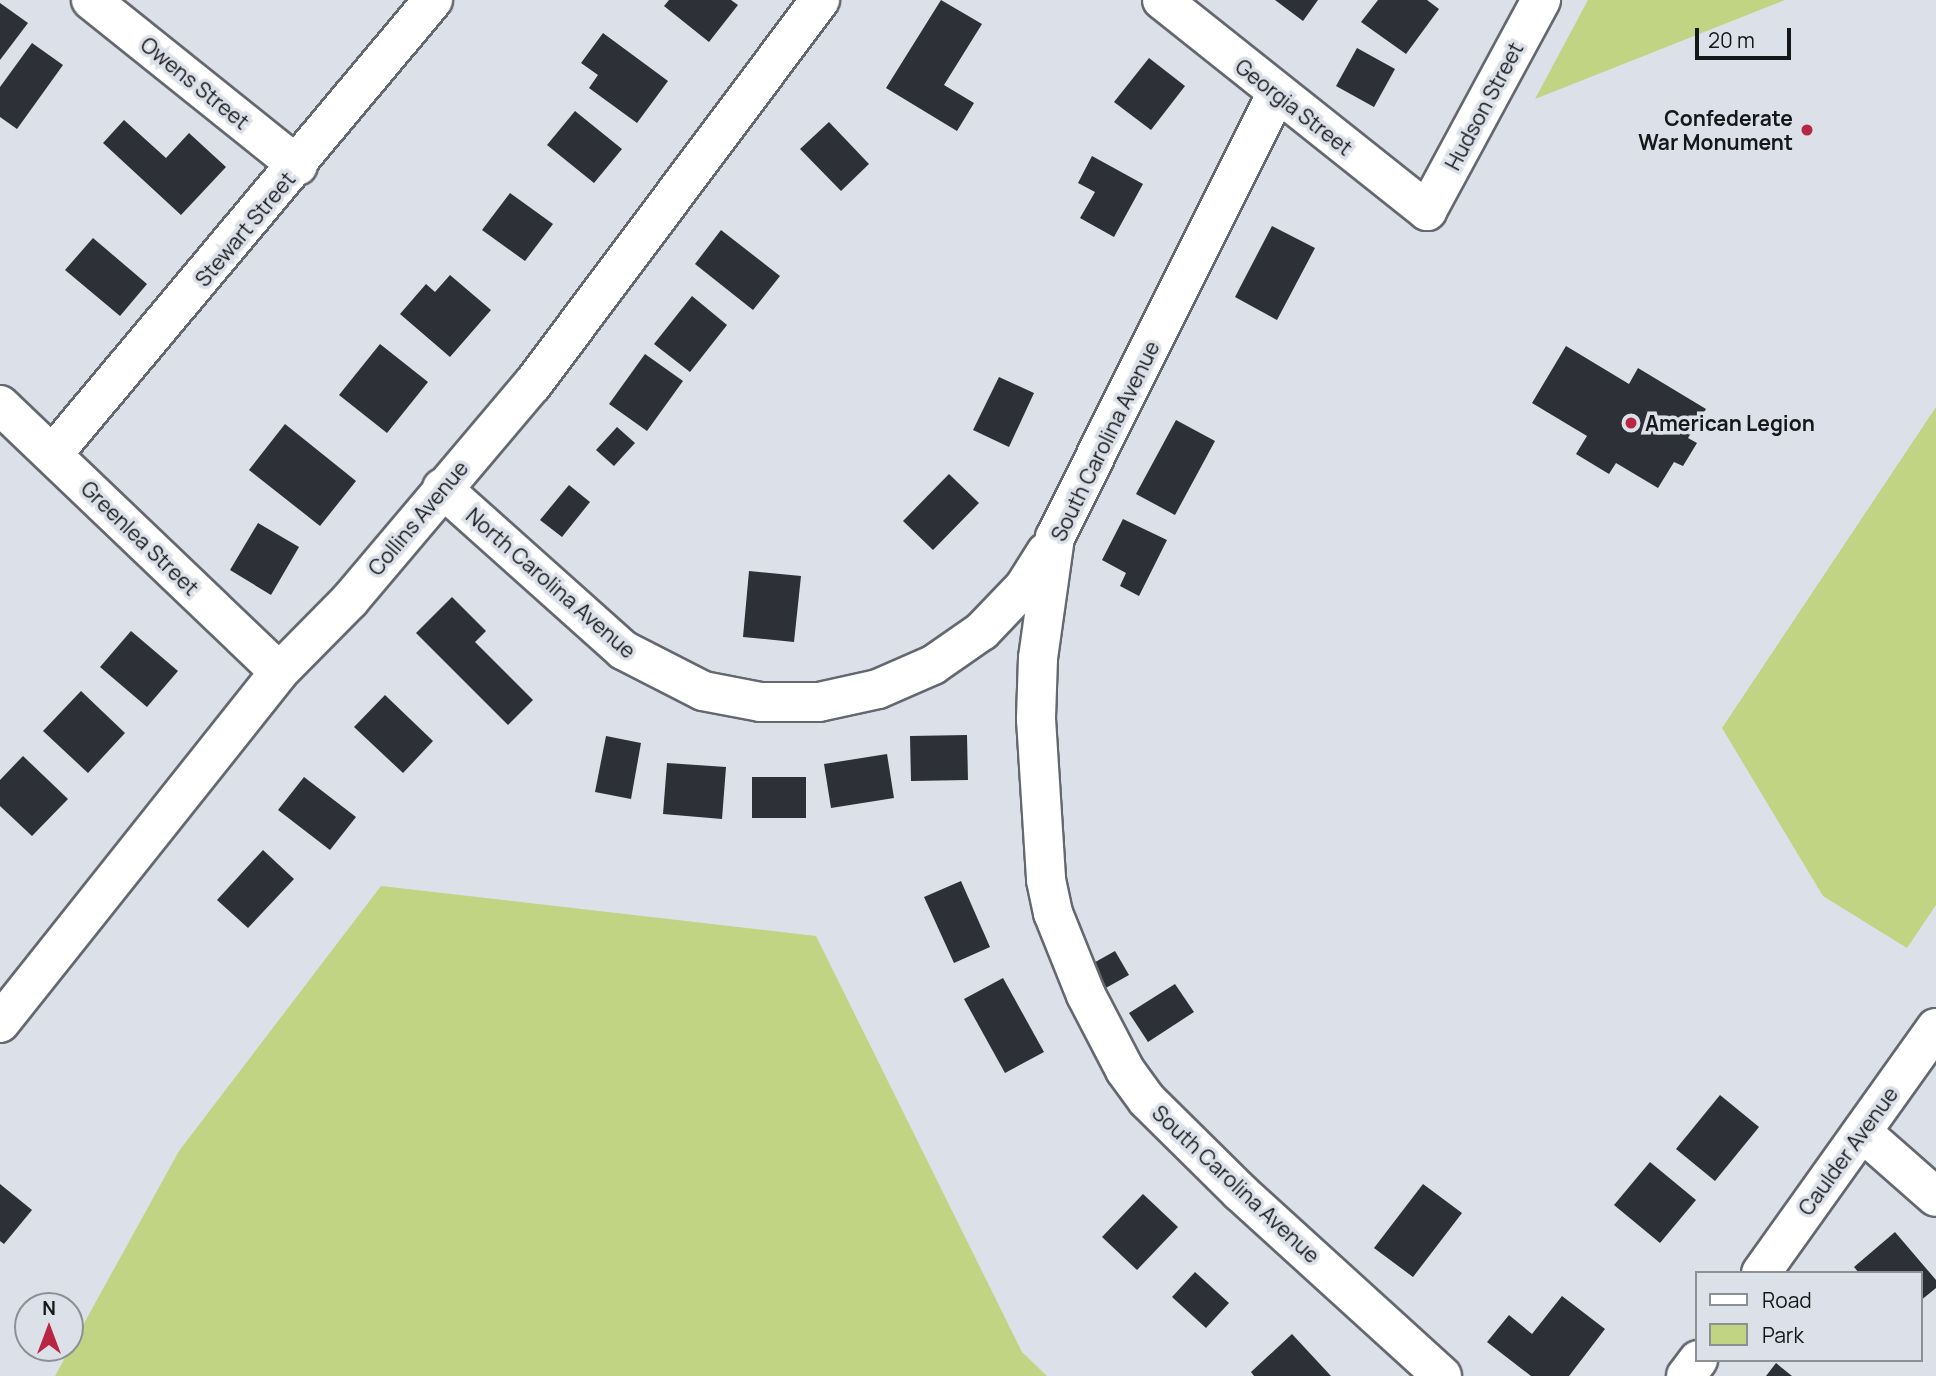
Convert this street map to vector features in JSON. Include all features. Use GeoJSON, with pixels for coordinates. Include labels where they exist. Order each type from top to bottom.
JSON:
{"type":"FeatureCollection","features":[{"type":"Feature","properties":{"kind":"street","name":"Owens Street"},"geometry":{"type":"LineString","coordinates":[[92,0],[298,166]]}},
{"type":"Feature","properties":{"kind":"street","name":"Stewart Street"},"geometry":{"type":"LineString","coordinates":[[53,454],[298,166],[433,0]]}},
{"type":"Feature","properties":{"kind":"street","name":"Collins Avenue"},"geometry":{"type":"LineString","coordinates":[[0,1023],[279,672],[350,600],[531,385],[820,0]]}},
{"type":"Feature","properties":{"kind":"street","name":"Georgia Street"},"geometry":{"type":"LineString","coordinates":[[1162,0],[1276,94],[1427,211]]}},
{"type":"Feature","properties":{"kind":"street","name":"Hudson Street"},"geometry":{"type":"LineString","coordinates":[[1427,211],[1541,0]]}},
{"type":"Feature","properties":{"kind":"street","name":"South Carolina Avenue"},"geometry":{"type":"LineString","coordinates":[[1276,94],[1055,537],[1038,658],[1039,813],[1053,913],[1086,996],[1125,1070],[1147,1100],[1240,1192],[1442,1376]]}},
{"type":"Feature","properties":{"kind":"street","name":"Greenlea Street"},"geometry":{"type":"LineString","coordinates":[[0,405],[279,672]]}},
{"type":"Feature","properties":{"kind":"street","name":"North Carolina Avenue"},"geometry":{"type":"LineString","coordinates":[[442,488],[623,650],[702,691],[760,702],[819,702],[878,689],[933,665],[982,631],[1007,605],[1055,537]]}},
{"type":"Feature","properties":{"kind":"street","name":"Caulder Avenue"},"geometry":{"type":"LineString","coordinates":[[1762,1271],[1936,1028]]}},
{"type":"Feature","properties":{"kind":"street"},"geometry":{"type":"LineString","coordinates":[[1862,1132],[1936,1197]]}},
{"type":"Feature","properties":{"kind":"green space"},"geometry":{"type":"Polygon","coordinates":[[[1588,0],[1785,0],[1535,99],[1588,0]]]}},
{"type":"Feature","properties":{"kind":"green space"},"geometry":{"type":"Polygon","coordinates":[[[1936,407],[1936,905],[1907,948],[1823,896],[1722,728],[1936,407]]]}},
{"type":"Feature","properties":{"kind":"green space"},"geometry":{"type":"Polygon","coordinates":[[[381,886],[816,936],[1022,1352],[1047,1376],[55,1376],[63,1362],[84,1362],[84,1323],[179,1151],[381,886]]]}},
{"type":"Feature","properties":{"kind":"building"},"geometry":{"type":"Polygon","coordinates":[[[669,0],[731,0],[738,5],[709,42],[664,6],[669,0]]]}},
{"type":"Feature","properties":{"kind":"building"},"geometry":{"type":"Polygon","coordinates":[[[941,0],[982,24],[944,85],[974,103],[957,131],[886,88],[941,0]]]}},
{"type":"Feature","properties":{"kind":"building"},"geometry":{"type":"Polygon","coordinates":[[[1275,0],[1318,0],[1303,21],[1275,0]]]}},
{"type":"Feature","properties":{"kind":"building"},"geometry":{"type":"Polygon","coordinates":[[[1378,0],[1427,0],[1439,9],[1406,54],[1361,22],[1378,0]]]}},
{"type":"Feature","properties":{"kind":"building"},"geometry":{"type":"Polygon","coordinates":[[[0,3],[28,23],[0,60],[0,3]]]}},
{"type":"Feature","properties":{"kind":"building"},"geometry":{"type":"Polygon","coordinates":[[[603,33],[668,81],[637,123],[589,88],[598,75],[581,63],[603,33]]]}},
{"type":"Feature","properties":{"kind":"building"},"geometry":{"type":"Polygon","coordinates":[[[32,43],[63,65],[17,129],[0,117],[0,87],[32,43]]]}},
{"type":"Feature","properties":{"kind":"building"},"geometry":{"type":"Polygon","coordinates":[[[1357,48],[1395,69],[1374,107],[1336,86],[1357,48]]]}},
{"type":"Feature","properties":{"kind":"building"},"geometry":{"type":"Polygon","coordinates":[[[1149,58],[1185,86],[1151,130],[1114,102],[1149,58]]]}},
{"type":"Feature","properties":{"kind":"building"},"geometry":{"type":"Polygon","coordinates":[[[575,111],[622,149],[594,183],[547,145],[575,111]]]}},
{"type":"Feature","properties":{"kind":"building"},"geometry":{"type":"Polygon","coordinates":[[[124,120],[166,158],[189,133],[226,167],[181,215],[103,143],[124,120]]]}},
{"type":"Feature","properties":{"kind":"building"},"geometry":{"type":"Polygon","coordinates":[[[829,122],[869,164],[841,191],[800,149],[829,122]]]}},
{"type":"Feature","properties":{"kind":"building"},"geometry":{"type":"Polygon","coordinates":[[[1092,156],[1143,184],[1114,237],[1080,218],[1095,192],[1078,183],[1092,156]]]}},
{"type":"Feature","properties":{"kind":"building"},"geometry":{"type":"Polygon","coordinates":[[[510,193],[553,224],[525,261],[482,230],[510,193]]]}},
{"type":"Feature","properties":{"kind":"building"},"geometry":{"type":"Polygon","coordinates":[[[1272,226],[1315,248],[1277,320],[1235,297],[1272,226]]]}},
{"type":"Feature","properties":{"kind":"building"},"geometry":{"type":"Polygon","coordinates":[[[721,230],[780,276],[753,310],[695,264],[721,230]]]}},
{"type":"Feature","properties":{"kind":"building"},"geometry":{"type":"Polygon","coordinates":[[[93,238],[147,284],[120,316],[65,270],[93,238]]]}},
{"type":"Feature","properties":{"kind":"building"},"geometry":{"type":"Polygon","coordinates":[[[450,275],[491,310],[450,357],[400,314],[426,284],[435,292],[450,275]]]}},
{"type":"Feature","properties":{"kind":"building"},"geometry":{"type":"Polygon","coordinates":[[[692,296],[727,325],[690,372],[654,344],[692,296]]]}},
{"type":"Feature","properties":{"kind":"building"},"geometry":{"type":"Polygon","coordinates":[[[380,344],[428,382],[387,433],[339,395],[380,344]]]}},
{"type":"Feature","properties":{"kind":"building","name":"American Legion"},"geometry":{"type":"Polygon","coordinates":[[[1566,346],[1629,384],[1638,368],[1706,409],[1688,438],[1697,443],[1683,466],[1674,462],[1658,488],[1616,463],[1609,474],[1576,454],[1587,436],[1532,403],[1566,346]]]}},
{"type":"Feature","properties":{"kind":"building"},"geometry":{"type":"Polygon","coordinates":[[[645,354],[683,381],[647,431],[609,404],[645,354]]]}},
{"type":"Feature","properties":{"kind":"building"},"geometry":{"type":"Polygon","coordinates":[[[999,377],[1034,393],[1009,447],[973,430],[999,377]]]}},
{"type":"Feature","properties":{"kind":"building"},"geometry":{"type":"Polygon","coordinates":[[[1176,420],[1215,441],[1175,515],[1136,494],[1176,420]]]}},
{"type":"Feature","properties":{"kind":"building"},"geometry":{"type":"Polygon","coordinates":[[[285,424],[356,481],[320,526],[249,470],[285,424]]]}},
{"type":"Feature","properties":{"kind":"building"},"geometry":{"type":"Polygon","coordinates":[[[617,427],[635,443],[614,466],[596,450],[617,427]]]}},
{"type":"Feature","properties":{"kind":"building"},"geometry":{"type":"Polygon","coordinates":[[[949,474],[979,503],[933,550],[903,521],[949,474]]]}},
{"type":"Feature","properties":{"kind":"building"},"geometry":{"type":"Polygon","coordinates":[[[569,485],[590,502],[562,537],[540,520],[569,485]]]}},
{"type":"Feature","properties":{"kind":"building"},"geometry":{"type":"Polygon","coordinates":[[[1123,519],[1167,540],[1139,596],[1120,586],[1126,573],[1102,560],[1123,519]]]}},
{"type":"Feature","properties":{"kind":"building"},"geometry":{"type":"Polygon","coordinates":[[[258,523],[299,547],[271,595],[230,570],[258,523]]]}},
{"type":"Feature","properties":{"kind":"building"},"geometry":{"type":"Polygon","coordinates":[[[749,571],[801,576],[794,642],[743,637],[749,571]]]}},
{"type":"Feature","properties":{"kind":"building"},"geometry":{"type":"Polygon","coordinates":[[[452,597],[486,631],[475,642],[533,700],[508,725],[416,633],[452,597]]]}},
{"type":"Feature","properties":{"kind":"building"},"geometry":{"type":"Polygon","coordinates":[[[131,631],[178,671],[147,707],[100,667],[131,631]]]}},
{"type":"Feature","properties":{"kind":"building"},"geometry":{"type":"Polygon","coordinates":[[[81,691],[125,733],[88,773],[43,731],[81,691]]]}},
{"type":"Feature","properties":{"kind":"building"},"geometry":{"type":"Polygon","coordinates":[[[385,695],[433,741],[403,773],[354,727],[385,695]]]}},
{"type":"Feature","properties":{"kind":"building"},"geometry":{"type":"Polygon","coordinates":[[[967,735],[968,780],[911,781],[910,736],[967,735]]]}},
{"type":"Feature","properties":{"kind":"building"},"geometry":{"type":"Polygon","coordinates":[[[606,736],[641,743],[631,799],[595,792],[606,736]]]}},
{"type":"Feature","properties":{"kind":"building"},"geometry":{"type":"Polygon","coordinates":[[[887,754],[894,798],[831,808],[824,764],[887,754]]]}},
{"type":"Feature","properties":{"kind":"building"},"geometry":{"type":"Polygon","coordinates":[[[23,756],[68,799],[32,836],[0,806],[0,780],[23,756]]]}},
{"type":"Feature","properties":{"kind":"building"},"geometry":{"type":"Polygon","coordinates":[[[667,763],[726,767],[722,819],[663,814],[667,763]]]}},
{"type":"Feature","properties":{"kind":"building"},"geometry":{"type":"Polygon","coordinates":[[[304,777],[356,817],[330,850],[278,810],[304,777]]]}},
{"type":"Feature","properties":{"kind":"building"},"geometry":{"type":"Polygon","coordinates":[[[752,777],[806,777],[806,818],[752,818],[752,777]]]}},
{"type":"Feature","properties":{"kind":"building"},"geometry":{"type":"Polygon","coordinates":[[[263,850],[294,879],[248,928],[217,900],[263,850]]]}},
{"type":"Feature","properties":{"kind":"building"},"geometry":{"type":"Polygon","coordinates":[[[961,881],[990,947],[954,963],[924,897],[961,881]]]}},
{"type":"Feature","properties":{"kind":"building"},"geometry":{"type":"Polygon","coordinates":[[[1115,951],[1129,975],[1104,989],[1090,965],[1115,951]]]}},
{"type":"Feature","properties":{"kind":"building"},"geometry":{"type":"Polygon","coordinates":[[[1003,978],[1044,1052],[1005,1073],[964,999],[1003,978]]]}},
{"type":"Feature","properties":{"kind":"building"},"geometry":{"type":"Polygon","coordinates":[[[1175,984],[1194,1012],[1148,1042],[1129,1013],[1175,984]]]}},
{"type":"Feature","properties":{"kind":"building"},"geometry":{"type":"Polygon","coordinates":[[[1720,1095],[1759,1127],[1715,1181],[1676,1149],[1720,1095]]]}},
{"type":"Feature","properties":{"kind":"building"},"geometry":{"type":"Polygon","coordinates":[[[1650,1162],[1696,1200],[1660,1243],[1614,1205],[1650,1162]]]}},
{"type":"Feature","properties":{"kind":"building"},"geometry":{"type":"Polygon","coordinates":[[[0,1184],[32,1210],[4,1244],[0,1241],[0,1184]]]}},
{"type":"Feature","properties":{"kind":"building"},"geometry":{"type":"Polygon","coordinates":[[[1423,1184],[1462,1213],[1413,1277],[1374,1248],[1423,1184]]]}},
{"type":"Feature","properties":{"kind":"building"},"geometry":{"type":"Polygon","coordinates":[[[1143,1194],[1178,1227],[1137,1270],[1102,1237],[1143,1194]]]}},
{"type":"Feature","properties":{"kind":"building"},"geometry":{"type":"Polygon","coordinates":[[[1895,1232],[1936,1280],[1936,1288],[1922,1299],[1922,1271],[1857,1271],[1854,1267],[1895,1232]]]}},
{"type":"Feature","properties":{"kind":"building"},"geometry":{"type":"Polygon","coordinates":[[[1195,1272],[1229,1303],[1206,1328],[1172,1297],[1195,1272]]]}},
{"type":"Feature","properties":{"kind":"building"},"geometry":{"type":"Polygon","coordinates":[[[1562,1296],[1605,1329],[1569,1376],[1531,1376],[1487,1342],[1509,1315],[1532,1334],[1562,1296]]]}},
{"type":"Feature","properties":{"kind":"building"},"geometry":{"type":"Polygon","coordinates":[[[1292,1334],[1331,1376],[1254,1376],[1251,1372],[1292,1334]]]}},
{"type":"Feature","properties":{"kind":"building"},"geometry":{"type":"Polygon","coordinates":[[[1776,1363],[1792,1376],[1766,1376],[1776,1363]]]}},
{"type":"Feature","properties":{"kind":"place","name":"Confederate War Monument"},"geometry":{"type":"Point","coordinates":[1807,130]}},
{"type":"Feature","properties":{"kind":"place","name":"American Legion"},"geometry":{"type":"Point","coordinates":[1631,423]}}]}
